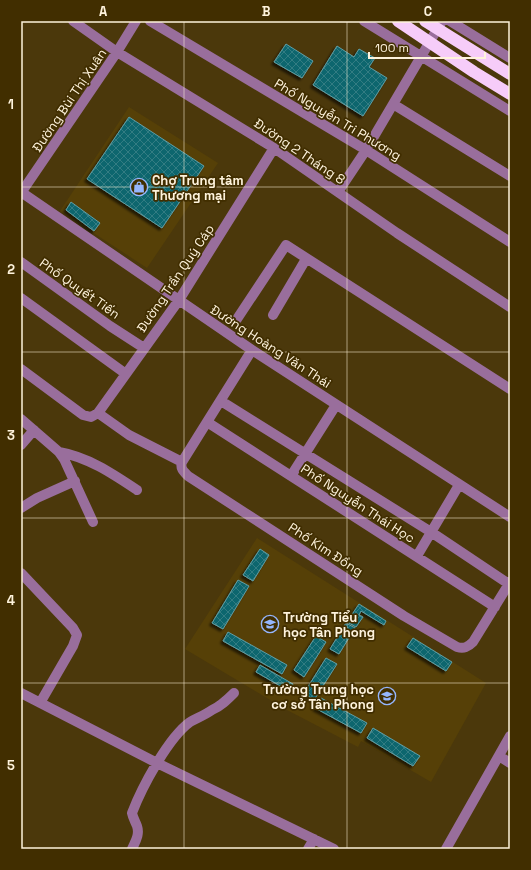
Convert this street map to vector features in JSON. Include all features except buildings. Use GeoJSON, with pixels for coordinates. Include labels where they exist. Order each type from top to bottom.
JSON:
{"type":"FeatureCollection","features":[{"type":"Feature","properties":{"kind":"highway"},"geometry":{"type":"LineString","coordinates":[[398,21],[474,72],[510,94]]}},
{"type":"Feature","properties":{"kind":"highway"},"geometry":{"type":"LineString","coordinates":[[425,21],[440,25],[510,74]]}},
{"type":"Feature","properties":{"kind":"street","name":"Đường 2 Tháng 8"},"geometry":{"type":"LineString","coordinates":[[73,21],[117,52],[274,148],[396,233],[510,307]]}},
{"type":"Feature","properties":{"kind":"street","name":"Đường Bùi Thị Xuân"},"geometry":{"type":"LineString","coordinates":[[21,192],[117,52],[136,21]]}},
{"type":"Feature","properties":{"kind":"street","name":"Phố Nguyễn Tri Phương"},"geometry":{"type":"LineString","coordinates":[[150,21],[366,150],[510,242]]}},
{"type":"Feature","properties":{"kind":"street"},"geometry":{"type":"LineString","coordinates":[[364,21],[510,111]]}},
{"type":"Feature","properties":{"kind":"street"},"geometry":{"type":"LineString","coordinates":[[450,21],[510,58]]}},
{"type":"Feature","properties":{"kind":"street"},"geometry":{"type":"LineString","coordinates":[[338,192],[366,150],[440,25]]}},
{"type":"Feature","properties":{"kind":"street"},"geometry":{"type":"LineString","coordinates":[[393,104],[510,176]]}},
{"type":"Feature","properties":{"kind":"street","name":"Đường Trần Quý Cáp"},"geometry":{"type":"LineString","coordinates":[[94,415],[126,374],[179,300],[274,148]]}},
{"type":"Feature","properties":{"kind":"street","name":"Đường Hoàng Văn Thái"},"geometry":{"type":"LineString","coordinates":[[21,192],[252,350],[510,517]]}},
{"type":"Feature","properties":{"kind":"street"},"geometry":{"type":"LineString","coordinates":[[237,319],[286,245],[510,389]]}},
{"type":"Feature","properties":{"kind":"street"},"geometry":{"type":"LineString","coordinates":[[273,315],[306,259]]}},
{"type":"Feature","properties":{"kind":"street","name":"Phố Quyết Tiến"},"geometry":{"type":"LineString","coordinates":[[21,262],[103,321],[144,348]]}},
{"type":"Feature","properties":{"kind":"street"},"geometry":{"type":"LineString","coordinates":[[21,298],[126,374]]}},
{"type":"Feature","properties":{"kind":"street"},"geometry":{"type":"LineString","coordinates":[[21,369],[86,417],[94,415],[181,464],[252,350]]}},
{"type":"Feature","properties":{"kind":"street","name":"Phố Nguyễn Thái Học"},"geometry":{"type":"LineString","coordinates":[[221,400],[510,583]]}},
{"type":"Feature","properties":{"kind":"street"},"geometry":{"type":"LineString","coordinates":[[291,476],[336,405]]}},
{"type":"Feature","properties":{"kind":"street"},"geometry":{"type":"LineString","coordinates":[[21,419],[59,452],[67,463],[93,522]]}},
{"type":"Feature","properties":{"kind":"street","name":"Phố Nguyễn Thái Học"},"geometry":{"type":"LineString","coordinates":[[207,422],[495,607]]}},
{"type":"Feature","properties":{"kind":"street"},"geometry":{"type":"LineString","coordinates":[[21,444],[34,430]]}},
{"type":"Feature","properties":{"kind":"street"},"geometry":{"type":"LineString","coordinates":[[59,452],[85,459],[137,490]]}},
{"type":"Feature","properties":{"kind":"street","name":"Phố Kim Đồng"},"geometry":{"type":"LineString","coordinates":[[181,464],[182,469],[188,476],[201,485],[451,645],[462,648],[468,647],[473,642],[495,607]]}},
{"type":"Feature","properties":{"kind":"street"},"geometry":{"type":"LineString","coordinates":[[21,508],[37,498],[75,481]]}},
{"type":"Feature","properties":{"kind":"street"},"geometry":{"type":"LineString","coordinates":[[416,556],[459,485]]}},
{"type":"Feature","properties":{"kind":"street"},"geometry":{"type":"LineString","coordinates":[[21,573],[73,628],[77,635],[73,646],[40,703]]}},
{"type":"Feature","properties":{"kind":"street"},"geometry":{"type":"LineString","coordinates":[[495,607],[510,583]]}},
{"type":"Feature","properties":{"kind":"street"},"geometry":{"type":"LineString","coordinates":[[21,693],[157,763],[334,849]]}},
{"type":"Feature","properties":{"kind":"street"},"geometry":{"type":"LineString","coordinates":[[132,849],[138,833],[137,825],[132,813],[157,763],[182,729],[190,722],[219,706],[234,693]]}},
{"type":"Feature","properties":{"kind":"street"},"geometry":{"type":"LineString","coordinates":[[446,849],[510,736]]}},
{"type":"Feature","properties":{"kind":"street"},"geometry":{"type":"LineString","coordinates":[[499,756],[510,763]]}},
{"type":"Feature","properties":{"kind":"street"},"geometry":{"type":"LineString","coordinates":[[308,849],[314,839]]}},
{"type":"Feature","properties":{"kind":"shaded area","name":"Chợ Trung tâm Thương mại"},"geometry":{"type":"Polygon","coordinates":[[[129,107],[218,163],[147,268],[60,211],[129,107]]]}},
{"type":"Feature","properties":{"kind":"shaded area"},"geometry":{"type":"Polygon","coordinates":[[[257,538],[486,683],[431,782],[361,741],[358,747],[287,710],[185,649],[257,538]]]}},
{"type":"Feature","properties":{"kind":"place","name":"Chợ Trung tâm Thương mại"},"geometry":{"type":"Point","coordinates":[139,187]}},
{"type":"Feature","properties":{"kind":"place","name":"Trường Tiểu học Tân Phong"},"geometry":{"type":"Point","coordinates":[270,624]}},
{"type":"Feature","properties":{"kind":"place","name":"Trường Trung học cơ sở Tân Phong"},"geometry":{"type":"Point","coordinates":[387,696]}}]}
